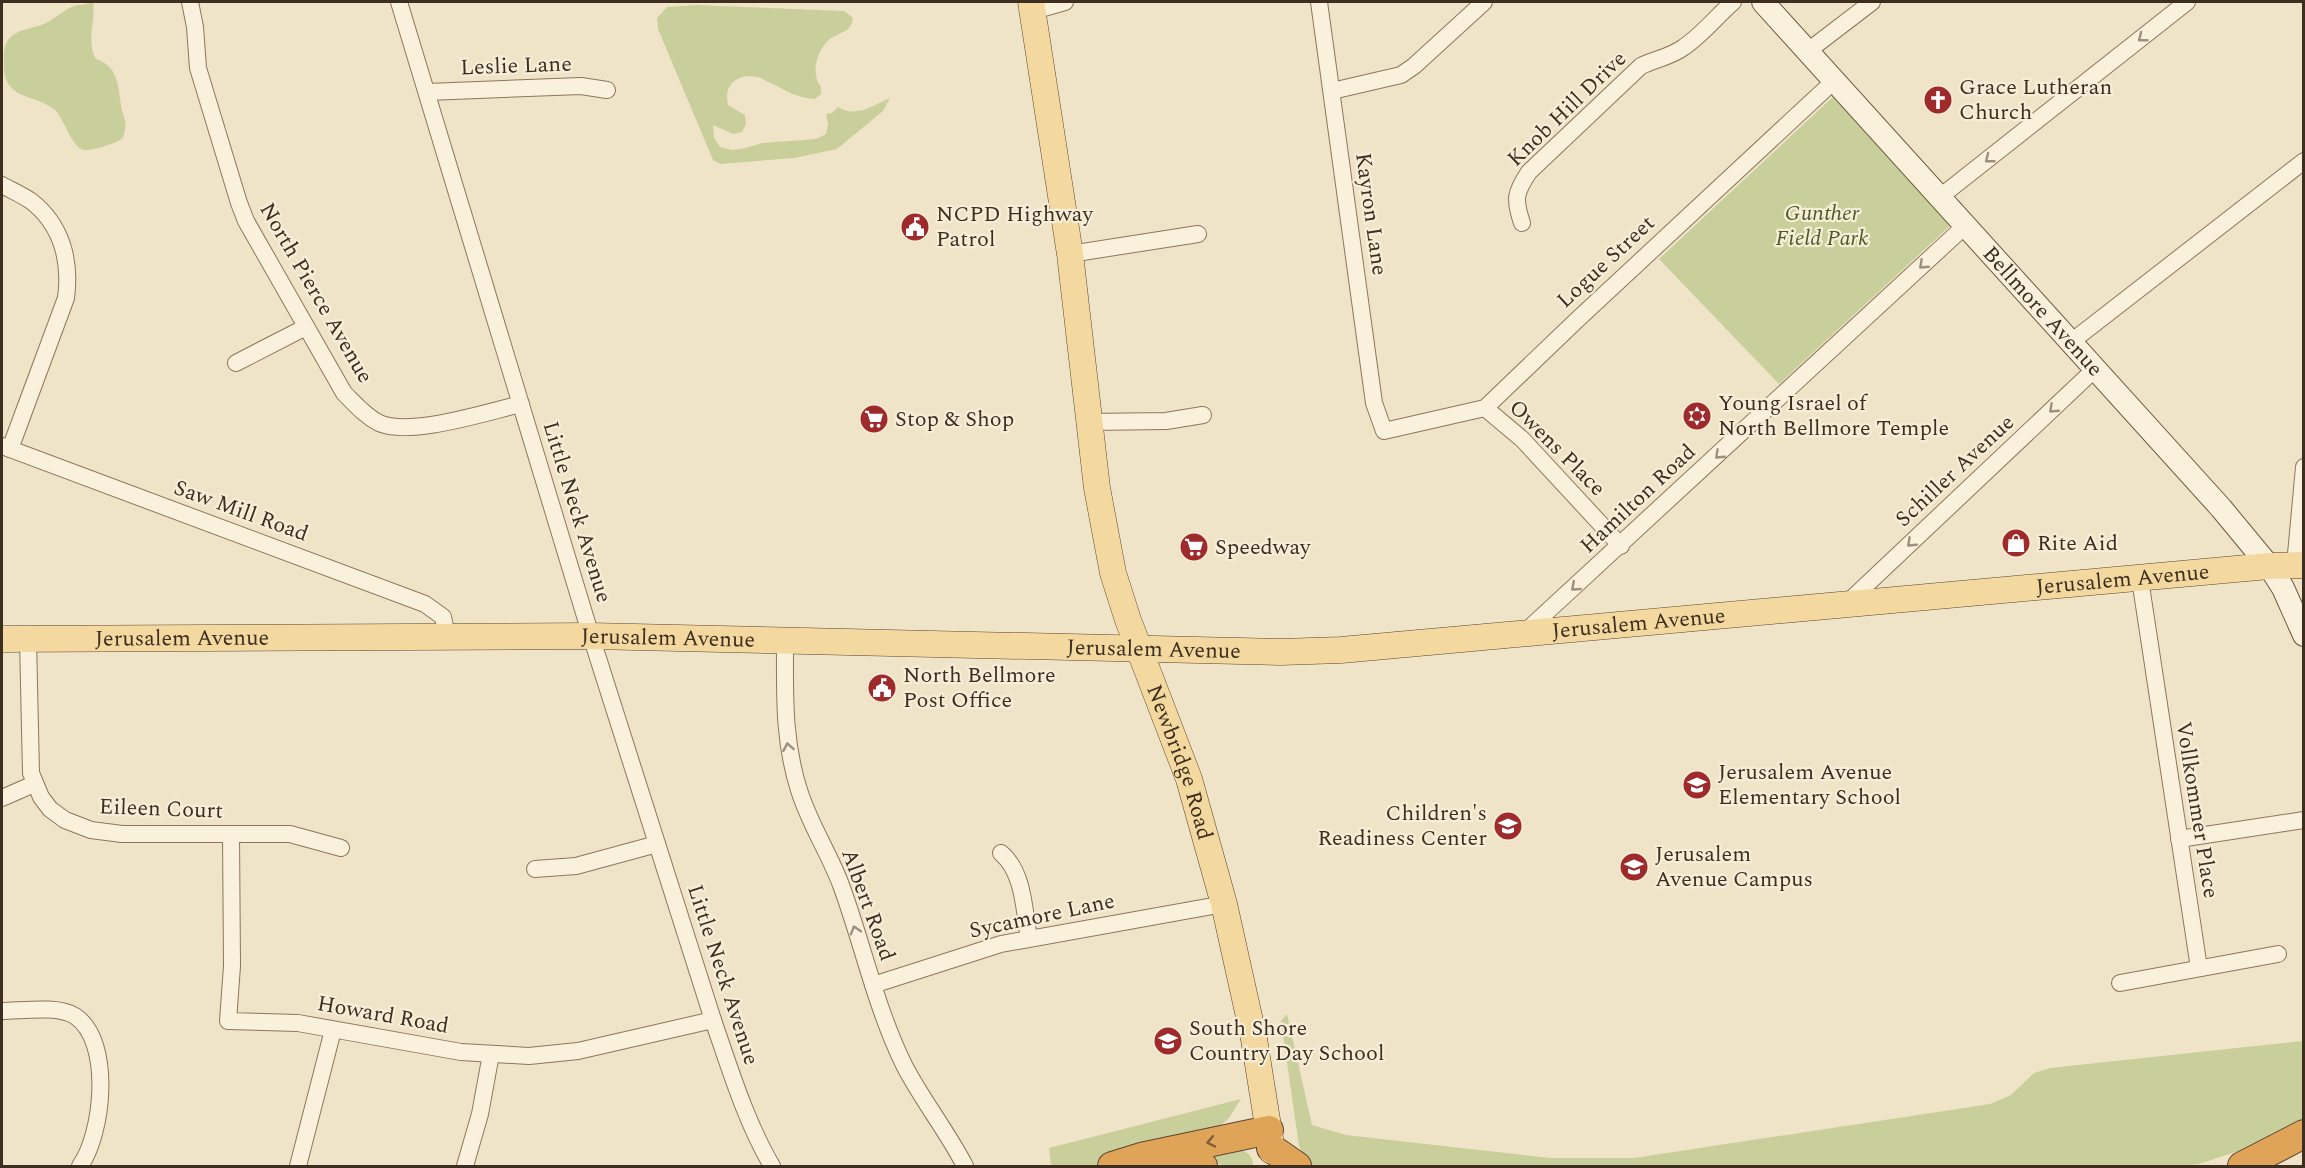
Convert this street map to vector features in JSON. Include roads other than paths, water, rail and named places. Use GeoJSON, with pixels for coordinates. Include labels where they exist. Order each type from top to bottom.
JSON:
{"type":"FeatureCollection","features":[{"type":"Feature","properties":{"kind":"highway"},"geometry":{"type":"LineString","coordinates":[[2242,1167],[2304,1134]]}},
{"type":"Feature","properties":{"kind":"highway"},"geometry":{"type":"LineString","coordinates":[[1112,1167],[1141,1156],[1271,1148],[1297,1167]]}},
{"type":"Feature","properties":{"kind":"highway"},"geometry":{"type":"LineString","coordinates":[[2264,1167],[2304,1152]]}},
{"type":"Feature","properties":{"kind":"highway"},"geometry":{"type":"LineString","coordinates":[[1178,1167],[1192,1165],[1203,1167]]}},
{"type":"Feature","properties":{"kind":"main road","name":"Bellmore Avenue"},"geometry":{"type":"LineString","coordinates":[[1763,2],[2221,508],[2289,565],[2283,588],[2304,635]]}},
{"type":"Feature","properties":{"kind":"main road","name":"Newbridge Road"},"geometry":{"type":"LineString","coordinates":[[1032,6],[1070,254],[1097,488],[1113,573],[1128,620],[1189,779],[1224,904],[1243,984],[1271,1148]]}},
{"type":"Feature","properties":{"kind":"main road","name":"Jerusalem Avenue"},"geometry":{"type":"LineString","coordinates":[[2,639],[591,636],[1141,650],[1332,651],[2289,565]]}},
{"type":"Feature","properties":{"kind":"street","name":"North Pierce Avenue"},"geometry":{"type":"LineString","coordinates":[[190,2],[195,27],[198,68],[246,221],[344,393],[363,413],[391,427],[409,428],[520,404]]}},
{"type":"Feature","properties":{"kind":"street","name":"Little Neck Avenue"},"geometry":{"type":"LineString","coordinates":[[399,2],[591,636],[713,1020],[761,1147],[772,1167]]}},
{"type":"Feature","properties":{"kind":"street"},"geometry":{"type":"LineString","coordinates":[[1032,6],[1065,2]]}},
{"type":"Feature","properties":{"kind":"street","name":"Kayron Lane"},"geometry":{"type":"LineString","coordinates":[[1319,2],[1374,403],[1384,431],[1485,408]]}},
{"type":"Feature","properties":{"kind":"street"},"geometry":{"type":"LineString","coordinates":[[1332,91],[1401,75],[1414,66],[1484,2]]}},
{"type":"Feature","properties":{"kind":"street","name":"Knob Hill Drive"},"geometry":{"type":"LineString","coordinates":[[1522,223],[1516,203],[1518,189],[1529,172],[1641,66],[1669,56],[1685,47],[1733,2]]}},
{"type":"Feature","properties":{"kind":"street"},"geometry":{"type":"LineString","coordinates":[[1809,51],[1872,2]]}},
{"type":"Feature","properties":{"kind":"street"},"geometry":{"type":"LineString","coordinates":[[1940,197],[2187,2]]}},
{"type":"Feature","properties":{"kind":"street","name":"Logue Street"},"geometry":{"type":"LineString","coordinates":[[1485,408],[1835,80]]}},
{"type":"Feature","properties":{"kind":"street","name":"Leslie Lane"},"geometry":{"type":"LineString","coordinates":[[427,92],[581,86],[607,90]]}},
{"type":"Feature","properties":{"kind":"street"},"geometry":{"type":"LineString","coordinates":[[2071,342],[2304,161]]}},
{"type":"Feature","properties":{"kind":"street"},"geometry":{"type":"LineString","coordinates":[[2,185],[31,201],[50,221],[66,253],[69,277],[66,298],[6,448]]}},
{"type":"Feature","properties":{"kind":"street","name":"Hamilton Road"},"geometry":{"type":"LineString","coordinates":[[1524,633],[1621,546],[1966,225]]}},
{"type":"Feature","properties":{"kind":"street"},"geometry":{"type":"LineString","coordinates":[[1070,254],[1198,234]]}},
{"type":"Feature","properties":{"kind":"street"},"geometry":{"type":"LineString","coordinates":[[236,363],[306,327]]}},
{"type":"Feature","properties":{"kind":"street","name":"Schiller Avenue"},"geometry":{"type":"LineString","coordinates":[[1844,605],[2095,369]]}},
{"type":"Feature","properties":{"kind":"street","name":"Owens Place"},"geometry":{"type":"LineString","coordinates":[[1485,408],[1522,439],[1621,546]]}},
{"type":"Feature","properties":{"kind":"street"},"geometry":{"type":"LineString","coordinates":[[1089,422],[1166,421],[1203,416]]}},
{"type":"Feature","properties":{"kind":"street","name":"Saw Mill Road"},"geometry":{"type":"LineString","coordinates":[[6,448],[425,604],[443,617],[447,636]]}},
{"type":"Feature","properties":{"kind":"street"},"geometry":{"type":"LineString","coordinates":[[2289,565],[2304,467]]}},
{"type":"Feature","properties":{"kind":"street","name":"Vollkommer Place"},"geometry":{"type":"LineString","coordinates":[[2140,579],[2199,968]]}},
{"type":"Feature","properties":{"kind":"street","name":"Eileen Court"},"geometry":{"type":"LineString","coordinates":[[28,639],[29,761],[34,784],[41,797],[57,814],[91,830],[122,834],[290,834],[341,848]]}},
{"type":"Feature","properties":{"kind":"street","name":"Albert Road"},"geometry":{"type":"LineString","coordinates":[[784,642],[785,724],[799,793],[841,885],[873,985],[904,1065],[965,1167]]}},
{"type":"Feature","properties":{"kind":"street"},"geometry":{"type":"LineString","coordinates":[[2,798],[34,784]]}},
{"type":"Feature","properties":{"kind":"street"},"geometry":{"type":"LineString","coordinates":[[2179,839],[2304,820]]}},
{"type":"Feature","properties":{"kind":"street","name":"Howard Road"},"geometry":{"type":"LineString","coordinates":[[231,834],[232,966],[228,1021],[298,1023],[461,1052],[529,1056],[578,1051],[713,1020]]}},
{"type":"Feature","properties":{"kind":"street"},"geometry":{"type":"LineString","coordinates":[[536,869],[576,866],[657,844]]}},
{"type":"Feature","properties":{"kind":"street"},"geometry":{"type":"LineString","coordinates":[[1001,854],[1008,859],[1017,874],[1029,938]]}},
{"type":"Feature","properties":{"kind":"street","name":"Sycamore Lane"},"geometry":{"type":"LineString","coordinates":[[873,985],[1001,944],[1224,904]]}},
{"type":"Feature","properties":{"kind":"street"},"geometry":{"type":"LineString","coordinates":[[2120,983],[2278,954]]}},
{"type":"Feature","properties":{"kind":"street"},"geometry":{"type":"LineString","coordinates":[[2,1011],[65,1012],[75,1016],[88,1030],[94,1042],[98,1062],[99,1101],[97,1127],[88,1155],[80,1167]]}},
{"type":"Feature","properties":{"kind":"street"},"geometry":{"type":"LineString","coordinates":[[298,1167],[333,1030]]}},
{"type":"Feature","properties":{"kind":"street"},"geometry":{"type":"LineString","coordinates":[[465,1167],[480,1114],[491,1054]]}},
{"type":"Feature","properties":{"kind":"place","name":"Grace Lutheran Church"},"geometry":{"type":"Point","coordinates":[1938,100]}},
{"type":"Feature","properties":{"kind":"place","name":"NCPD Highway Patrol"},"geometry":{"type":"Point","coordinates":[915,227]}},
{"type":"Feature","properties":{"kind":"place","name":"Young Israel of North Bellmore Temple"},"geometry":{"type":"Point","coordinates":[1697,416]}},
{"type":"Feature","properties":{"kind":"place","name":"Stop & Shop"},"geometry":{"type":"Point","coordinates":[874,419]}},
{"type":"Feature","properties":{"kind":"place","name":"Rite Aid"},"geometry":{"type":"Point","coordinates":[2016,543]}},
{"type":"Feature","properties":{"kind":"place","name":"Speedway"},"geometry":{"type":"Point","coordinates":[1194,547]}},
{"type":"Feature","properties":{"kind":"place","name":"North Bellmore Post Office"},"geometry":{"type":"Point","coordinates":[882,688]}},
{"type":"Feature","properties":{"kind":"place","name":"Jerusalem Avenue Elementary School"},"geometry":{"type":"Point","coordinates":[1697,785]}},
{"type":"Feature","properties":{"kind":"place","name":"Children's Readiness Center"},"geometry":{"type":"Point","coordinates":[1508,826]}},
{"type":"Feature","properties":{"kind":"place","name":"Jerusalem Avenue Campus"},"geometry":{"type":"Point","coordinates":[1634,867]}},
{"type":"Feature","properties":{"kind":"place","name":"South Shore Country Day School"},"geometry":{"type":"Point","coordinates":[1168,1041]}},
{"type":"Feature","properties":{"kind":"park label","name":"Gunther Field Park"},"geometry":{"type":"Point","coordinates":[1822,226]}}]}
